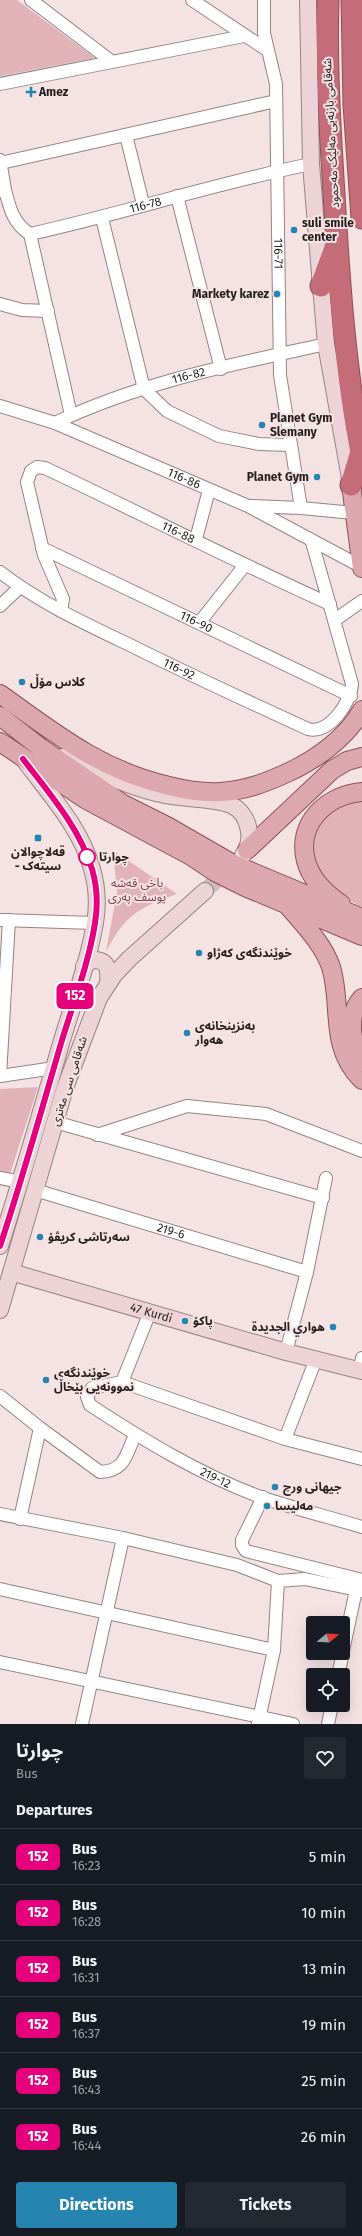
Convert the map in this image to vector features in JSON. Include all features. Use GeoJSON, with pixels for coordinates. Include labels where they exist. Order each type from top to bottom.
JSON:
{"type":"FeatureCollection","features":[{"type":"Feature","properties":{"kind":"highway","name":"شەقامی بازنەیی مەلیک مەحمود"},"geometry":{"type":"LineString","coordinates":[[328,0],[328,88],[337,243],[349,366],[362,455]]}},
{"type":"Feature","properties":{"kind":"highway","name":"شەقامی بازنەیی مەلیک مەحمود"},"geometry":{"type":"LineString","coordinates":[[352,0],[354,105],[362,218]]}},
{"type":"Feature","properties":{"kind":"highway"},"geometry":{"type":"LineString","coordinates":[[321,286],[337,243]]}},
{"type":"Feature","properties":{"kind":"highway"},"geometry":{"type":"LineString","coordinates":[[351,485],[362,455]]}},
{"type":"Feature","properties":{"kind":"main road"},"geometry":{"type":"LineString","coordinates":[[308,0],[311,164],[326,344],[351,485],[362,568]]}},
{"type":"Feature","properties":{"kind":"main road"},"geometry":{"type":"LineString","coordinates":[[0,694],[71,745],[101,762],[153,782],[207,792],[232,791],[256,786],[298,768],[337,741],[356,703]]}},
{"type":"Feature","properties":{"kind":"main road"},"geometry":{"type":"LineString","coordinates":[[0,716],[41,748],[123,804],[167,826],[233,864],[361,917]]}},
{"type":"Feature","properties":{"kind":"main road"},"geometry":{"type":"LineString","coordinates":[[0,742],[23,759],[85,799],[191,856],[215,872],[245,888],[362,936]]}},
{"type":"Feature","properties":{"kind":"main road"},"geometry":{"type":"LineString","coordinates":[[41,748],[148,791],[232,805],[240,812],[247,823],[250,838],[245,853]]}},
{"type":"Feature","properties":{"kind":"main road"},"geometry":{"type":"LineString","coordinates":[[245,853],[332,770],[347,761],[362,757]]}},
{"type":"Feature","properties":{"kind":"main road","name":"شەقامی سی مەتری"},"geometry":{"type":"LineString","coordinates":[[0,1310],[11,1272],[54,1068],[95,923],[96,895],[92,869],[86,852],[67,818],[23,759]]}},
{"type":"Feature","properties":{"kind":"main road"},"geometry":{"type":"LineString","coordinates":[[361,917],[327,894],[315,879],[306,861],[305,845],[306,831],[315,815],[328,802],[351,793],[362,792]]}},
{"type":"Feature","properties":{"kind":"main road","name":"شەقامی سی مەتری"},"geometry":{"type":"LineString","coordinates":[[0,1246],[28,1186],[55,1122],[65,1088],[92,1013],[108,984],[129,959],[205,890]]}},
{"type":"Feature","properties":{"kind":"main road"},"geometry":{"type":"LineString","coordinates":[[286,904],[321,946],[330,966],[334,978],[340,1042],[354,1072],[362,1080]]}},
{"type":"Feature","properties":{"kind":"main road"},"geometry":{"type":"LineString","coordinates":[[84,966],[92,960],[102,961],[109,972],[108,984]]}},
{"type":"Feature","properties":{"kind":"main road"},"geometry":{"type":"LineString","coordinates":[[362,998],[357,1004],[351,1024],[352,1038],[362,1065]]}},
{"type":"Feature","properties":{"kind":"main road","name":"47 Kurdi"},"geometry":{"type":"LineString","coordinates":[[11,1272],[286,1352],[361,1367]]}},
{"type":"Feature","properties":{"kind":"street"},"geometry":{"type":"LineString","coordinates":[[31,0],[110,61]]}},
{"type":"Feature","properties":{"kind":"street"},"geometry":{"type":"LineString","coordinates":[[192,0],[267,50]]}},
{"type":"Feature","properties":{"kind":"street","name":"116-71"},"geometry":{"type":"LineString","coordinates":[[264,0],[264,33],[267,50],[275,75],[281,386],[301,508]]}},
{"type":"Feature","properties":{"kind":"street"},"geometry":{"type":"LineString","coordinates":[[0,84],[110,61],[244,36]]}},
{"type":"Feature","properties":{"kind":"street"},"geometry":{"type":"LineString","coordinates":[[71,415],[30,234],[21,228],[12,217],[3,191],[0,162],[276,101]]}},
{"type":"Feature","properties":{"kind":"street"},"geometry":{"type":"LineString","coordinates":[[126,135],[143,204]]}},
{"type":"Feature","properties":{"kind":"street","name":"116-78"},"geometry":{"type":"LineString","coordinates":[[30,234],[102,218],[143,204],[311,164]]}},
{"type":"Feature","properties":{"kind":"street"},"geometry":{"type":"LineString","coordinates":[[177,196],[221,369]]}},
{"type":"Feature","properties":{"kind":"street"},"geometry":{"type":"LineString","coordinates":[[102,218],[144,388],[167,411],[200,429],[219,436],[259,444],[291,446]]}},
{"type":"Feature","properties":{"kind":"street"},"geometry":{"type":"LineString","coordinates":[[0,304],[22,310],[48,311]]}},
{"type":"Feature","properties":{"kind":"street","name":"116-82"},"geometry":{"type":"LineString","coordinates":[[55,422],[144,388],[326,344]]}},
{"type":"Feature","properties":{"kind":"street","name":"116-86"},"geometry":{"type":"LineString","coordinates":[[0,406],[55,422],[248,506],[362,568]]}},
{"type":"Feature","properties":{"kind":"street","name":"116-88"},"geometry":{"type":"LineString","coordinates":[[42,548],[27,482],[29,474],[34,469],[45,468],[196,539],[245,565],[330,604]]}},
{"type":"Feature","properties":{"kind":"street"},"geometry":{"type":"LineString","coordinates":[[196,539],[210,490]]}},
{"type":"Feature","properties":{"kind":"street"},"geometry":{"type":"LineString","coordinates":[[248,506],[301,508],[354,513]]}},
{"type":"Feature","properties":{"kind":"street"},"geometry":{"type":"LineString","coordinates":[[312,542],[352,677],[356,703]]}},
{"type":"Feature","properties":{"kind":"street"},"geometry":{"type":"LineString","coordinates":[[42,548],[63,599],[61,612]]}},
{"type":"Feature","properties":{"kind":"street","name":"116-90"},"geometry":{"type":"LineString","coordinates":[[42,548],[199,623],[356,703]]}},
{"type":"Feature","properties":{"kind":"street"},"geometry":{"type":"LineString","coordinates":[[199,623],[245,565]]}},
{"type":"Feature","properties":{"kind":"street","name":"116-92"},"geometry":{"type":"LineString","coordinates":[[0,572],[20,587],[61,612],[308,729],[321,729],[340,713],[356,703]]}},
{"type":"Feature","properties":{"kind":"street"},"geometry":{"type":"LineString","coordinates":[[0,606],[20,587]]}},
{"type":"Feature","properties":{"kind":"street"},"geometry":{"type":"LineString","coordinates":[[335,620],[362,601]]}},
{"type":"Feature","properties":{"kind":"street"},"geometry":{"type":"LineString","coordinates":[[54,1068],[0,1076],[4,920],[95,923]]}},
{"type":"Feature","properties":{"kind":"street"},"geometry":{"type":"LineString","coordinates":[[97,1135],[187,1106],[266,1114],[362,1151]]}},
{"type":"Feature","properties":{"kind":"street"},"geometry":{"type":"LineString","coordinates":[[55,1122],[323,1198]]}},
{"type":"Feature","properties":{"kind":"street","name":"219-6"},"geometry":{"type":"LineString","coordinates":[[0,1178],[308,1272]]}},
{"type":"Feature","properties":{"kind":"street"},"geometry":{"type":"LineString","coordinates":[[286,1352],[308,1272],[326,1178]]}},
{"type":"Feature","properties":{"kind":"street"},"geometry":{"type":"LineString","coordinates":[[150,1312],[122,1382],[285,1439],[362,1459]]}},
{"type":"Feature","properties":{"kind":"street"},"geometry":{"type":"LineString","coordinates":[[285,1439],[316,1359]]}},
{"type":"Feature","properties":{"kind":"street","name":"219-12"},"geometry":{"type":"LineString","coordinates":[[122,1382],[92,1388],[87,1396],[90,1404],[135,1435],[177,1459],[263,1497],[362,1527]]}},
{"type":"Feature","properties":{"kind":"street"},"geometry":{"type":"LineString","coordinates":[[0,1396],[40,1428],[100,1472],[111,1471],[120,1467],[135,1435]]}},
{"type":"Feature","properties":{"kind":"street"},"geometry":{"type":"LineString","coordinates":[[20,1519],[40,1428]]}},
{"type":"Feature","properties":{"kind":"street"},"geometry":{"type":"LineString","coordinates":[[263,1497],[242,1540],[242,1545],[246,1551],[360,1587]]}},
{"type":"Feature","properties":{"kind":"street"},"geometry":{"type":"LineString","coordinates":[[0,1514],[123,1538],[236,1565],[278,1581],[305,1579],[360,1587]]}},
{"type":"Feature","properties":{"kind":"street"},"geometry":{"type":"LineString","coordinates":[[82,1724],[123,1538]]}},
{"type":"Feature","properties":{"kind":"street"},"geometry":{"type":"LineString","coordinates":[[259,1720],[274,1650],[278,1581]]}},
{"type":"Feature","properties":{"kind":"street"},"geometry":{"type":"LineString","coordinates":[[350,1625],[360,1587]]}},
{"type":"Feature","properties":{"kind":"street"},"geometry":{"type":"LineString","coordinates":[[0,1589],[274,1650]]}},
{"type":"Feature","properties":{"kind":"street"},"geometry":{"type":"LineString","coordinates":[[0,1662],[91,1681],[259,1720],[293,1724]]}},
{"type":"Feature","properties":{"kind":"street"},"geometry":{"type":"LineString","coordinates":[[328,1724],[331,1712]]}},
{"type":"Feature","properties":{"kind":"green space"},"geometry":{"type":"Polygon","coordinates":[[[0,0],[17,0],[95,58],[0,76],[0,0]]]}},
{"type":"Feature","properties":{"kind":"green space"},"geometry":{"type":"Polygon","coordinates":[[[362,800],[362,907],[337,891],[326,880],[312,855],[312,841],[316,828],[327,815],[343,804],[362,800]]]}},
{"type":"Feature","properties":{"kind":"green space","name":"باخی قەشە یوسف پەری"},"geometry":{"type":"Polygon","coordinates":[[[113,850],[177,894],[143,908],[134,914],[120,929],[106,952],[117,892],[113,850]]]}},
{"type":"Feature","properties":{"kind":"green space"},"geometry":{"type":"Polygon","coordinates":[[[38,1087],[10,1174],[0,1172],[0,1089],[38,1087]]]}},
{"type":"Feature","properties":{"kind":"tunnel"},"geometry":{"type":"LineString","coordinates":[[205,891],[230,867]]}},
{"type":"Feature","properties":{"kind":"bus line","name":"152"},"geometry":{"type":"LineString","coordinates":[[0,1246],[21,1182],[91,942],[97,906],[92,869],[86,852],[67,818],[23,759]]}},
{"type":"Feature","properties":{"kind":"place","name":"Amez"},"geometry":{"type":"Point","coordinates":[31,92]}},
{"type":"Feature","properties":{"kind":"place","name":"suli smile center"},"geometry":{"type":"Point","coordinates":[294,230]}},
{"type":"Feature","properties":{"kind":"place","name":"Markety karez"},"geometry":{"type":"Point","coordinates":[277,294]}},
{"type":"Feature","properties":{"kind":"place","name":"Planet Gym Slemany"},"geometry":{"type":"Point","coordinates":[262,425]}},
{"type":"Feature","properties":{"kind":"place","name":"Planet Gym"},"geometry":{"type":"Point","coordinates":[317,477]}},
{"type":"Feature","properties":{"kind":"place","name":"کلاس مۆڵ"},"geometry":{"type":"Point","coordinates":[22,682]}},
{"type":"Feature","properties":{"kind":"place","name":"قەلاچوالان - سیتەک"},"geometry":{"type":"Point","coordinates":[38,838]}},
{"type":"Feature","properties":{"kind":"place","name":"چوارتا"},"geometry":{"type":"Point","coordinates":[87,857]}},
{"type":"Feature","properties":{"kind":"place","name":"خوێندنگەی کەژاو"},"geometry":{"type":"Point","coordinates":[199,953]}},
{"type":"Feature","properties":{"kind":"place","name":"بەنزینخانەی هەوار"},"geometry":{"type":"Point","coordinates":[187,1033]}},
{"type":"Feature","properties":{"kind":"place","name":"سەرتاشی کریڤۆ"},"geometry":{"type":"Point","coordinates":[40,1237]}},
{"type":"Feature","properties":{"kind":"place","name":"پاکۆ"},"geometry":{"type":"Point","coordinates":[185,1321]}},
{"type":"Feature","properties":{"kind":"place","name":"هواري الجديدة"},"geometry":{"type":"Point","coordinates":[333,1327]}},
{"type":"Feature","properties":{"kind":"place","name":"خوێندنگەی نموونەیی بێخاڵ"},"geometry":{"type":"Point","coordinates":[46,1380]}},
{"type":"Feature","properties":{"kind":"place","name":"جیهانی ورچ"},"geometry":{"type":"Point","coordinates":[275,1487]}},
{"type":"Feature","properties":{"kind":"place","name":"مەلیسا"},"geometry":{"type":"Point","coordinates":[267,1506]}}]}
